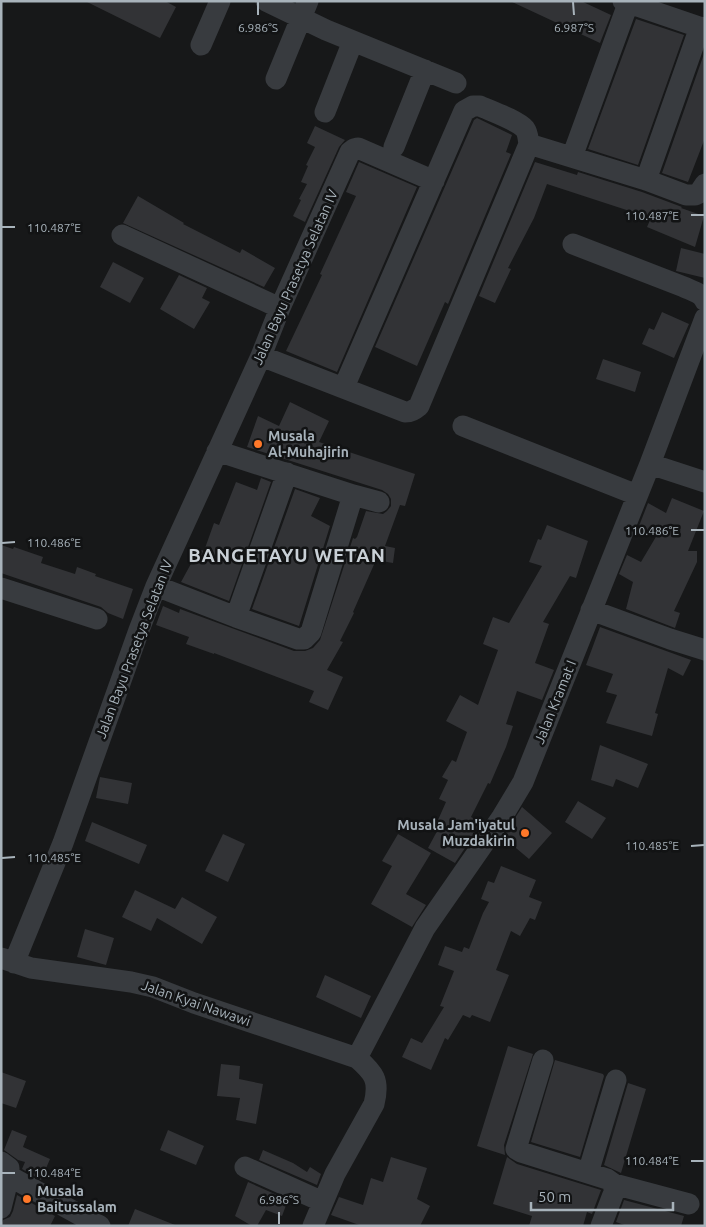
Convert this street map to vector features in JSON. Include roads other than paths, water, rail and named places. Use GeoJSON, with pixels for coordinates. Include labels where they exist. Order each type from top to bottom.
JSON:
{"type":"FeatureCollection","features":[{"type":"Feature","properties":{"kind":"street"},"geometry":{"type":"LineString","coordinates":[[201,45],[220,1]]}},
{"type":"Feature","properties":{"kind":"street"},"geometry":{"type":"LineString","coordinates":[[266,1],[305,9],[326,30],[456,83]]}},
{"type":"Feature","properties":{"kind":"street"},"geometry":{"type":"LineString","coordinates":[[572,157],[627,2],[702,28],[646,180]]}},
{"type":"Feature","properties":{"kind":"street"},"geometry":{"type":"LineString","coordinates":[[276,79],[305,9]]}},
{"type":"Feature","properties":{"kind":"street"},"geometry":{"type":"LineString","coordinates":[[326,112],[353,41]]}},
{"type":"Feature","properties":{"kind":"street"},"geometry":{"type":"LineString","coordinates":[[394,147],[425,70]]}},
{"type":"Feature","properties":{"kind":"street"},"geometry":{"type":"LineString","coordinates":[[261,356],[405,412],[411,412],[419,406],[528,144],[528,136],[520,124],[480,106],[469,107],[464,111],[344,388]]}},
{"type":"Feature","properties":{"kind":"street"},"geometry":{"type":"LineString","coordinates":[[528,144],[646,180],[686,195],[695,195],[705,184]]}},
{"type":"Feature","properties":{"kind":"street","name":"Jalan Bayu Prasetya Selatan IV"},"geometry":{"type":"LineString","coordinates":[[8,961],[63,843],[156,586],[261,356],[280,308],[350,152],[358,148],[434,181]]}},
{"type":"Feature","properties":{"kind":"street"},"geometry":{"type":"LineString","coordinates":[[122,235],[280,308]]}},
{"type":"Feature","properties":{"kind":"street"},"geometry":{"type":"LineString","coordinates":[[573,244],[692,290],[704,298],[705,316]]}},
{"type":"Feature","properties":{"kind":"street","name":"Jalan Kramat I"},"geometry":{"type":"LineString","coordinates":[[357,1058],[425,928],[502,817],[523,782],[650,464],[705,316]]}},
{"type":"Feature","properties":{"kind":"street"},"geometry":{"type":"LineString","coordinates":[[463,426],[637,495]]}},
{"type":"Feature","properties":{"kind":"street"},"geometry":{"type":"LineString","coordinates":[[217,452],[379,502]]}},
{"type":"Feature","properties":{"kind":"street"},"geometry":{"type":"LineString","coordinates":[[650,464],[705,482]]}},
{"type":"Feature","properties":{"kind":"street"},"geometry":{"type":"LineString","coordinates":[[236,617],[287,473]]}},
{"type":"Feature","properties":{"kind":"street"},"geometry":{"type":"LineString","coordinates":[[156,586],[236,617],[298,639],[304,639],[311,632],[353,495]]}},
{"type":"Feature","properties":{"kind":"street"},"geometry":{"type":"LineString","coordinates":[[1,588],[97,619]]}},
{"type":"Feature","properties":{"kind":"street"},"geometry":{"type":"LineString","coordinates":[[591,610],[705,650]]}},
{"type":"Feature","properties":{"kind":"street","name":"Jalan Kyai Nawawi"},"geometry":{"type":"LineString","coordinates":[[8,961],[31,968],[131,982],[153,987],[194,1003],[357,1058]]}},
{"type":"Feature","properties":{"kind":"street"},"geometry":{"type":"LineString","coordinates":[[313,1226],[335,1174],[370,1114],[377,1093],[376,1080],[370,1070],[357,1058]]}},
{"type":"Feature","properties":{"kind":"street"},"geometry":{"type":"LineString","coordinates":[[543,1060],[516,1149],[607,1179],[614,1184],[689,1204]]}},
{"type":"Feature","properties":{"kind":"street"},"geometry":{"type":"LineString","coordinates":[[588,1173],[616,1080]]}},
{"type":"Feature","properties":{"kind":"street"},"geometry":{"type":"LineString","coordinates":[[245,1167],[323,1202]]}},
{"type":"Feature","properties":{"kind":"street"},"geometry":{"type":"LineString","coordinates":[[1,1208],[5,1169],[100,1226]]}},
{"type":"Feature","properties":{"kind":"street"},"geometry":{"type":"LineString","coordinates":[[601,1226],[614,1192],[614,1184]]}},
{"type":"Feature","properties":{"kind":"place","name":"Musala Al-Muhajirin"},"geometry":{"type":"Point","coordinates":[258,444]}},
{"type":"Feature","properties":{"kind":"place","name":"Musala Jam'iyatul Muzdakirin"},"geometry":{"type":"Point","coordinates":[525,833]}},
{"type":"Feature","properties":{"kind":"place","name":"Musala Baitussalam"},"geometry":{"type":"Point","coordinates":[27,1199]}},
{"type":"Feature","properties":{"kind":"district","name":"BANGETAYU WETAN"},"geometry":{"type":"Point","coordinates":[287,555]}}]}
